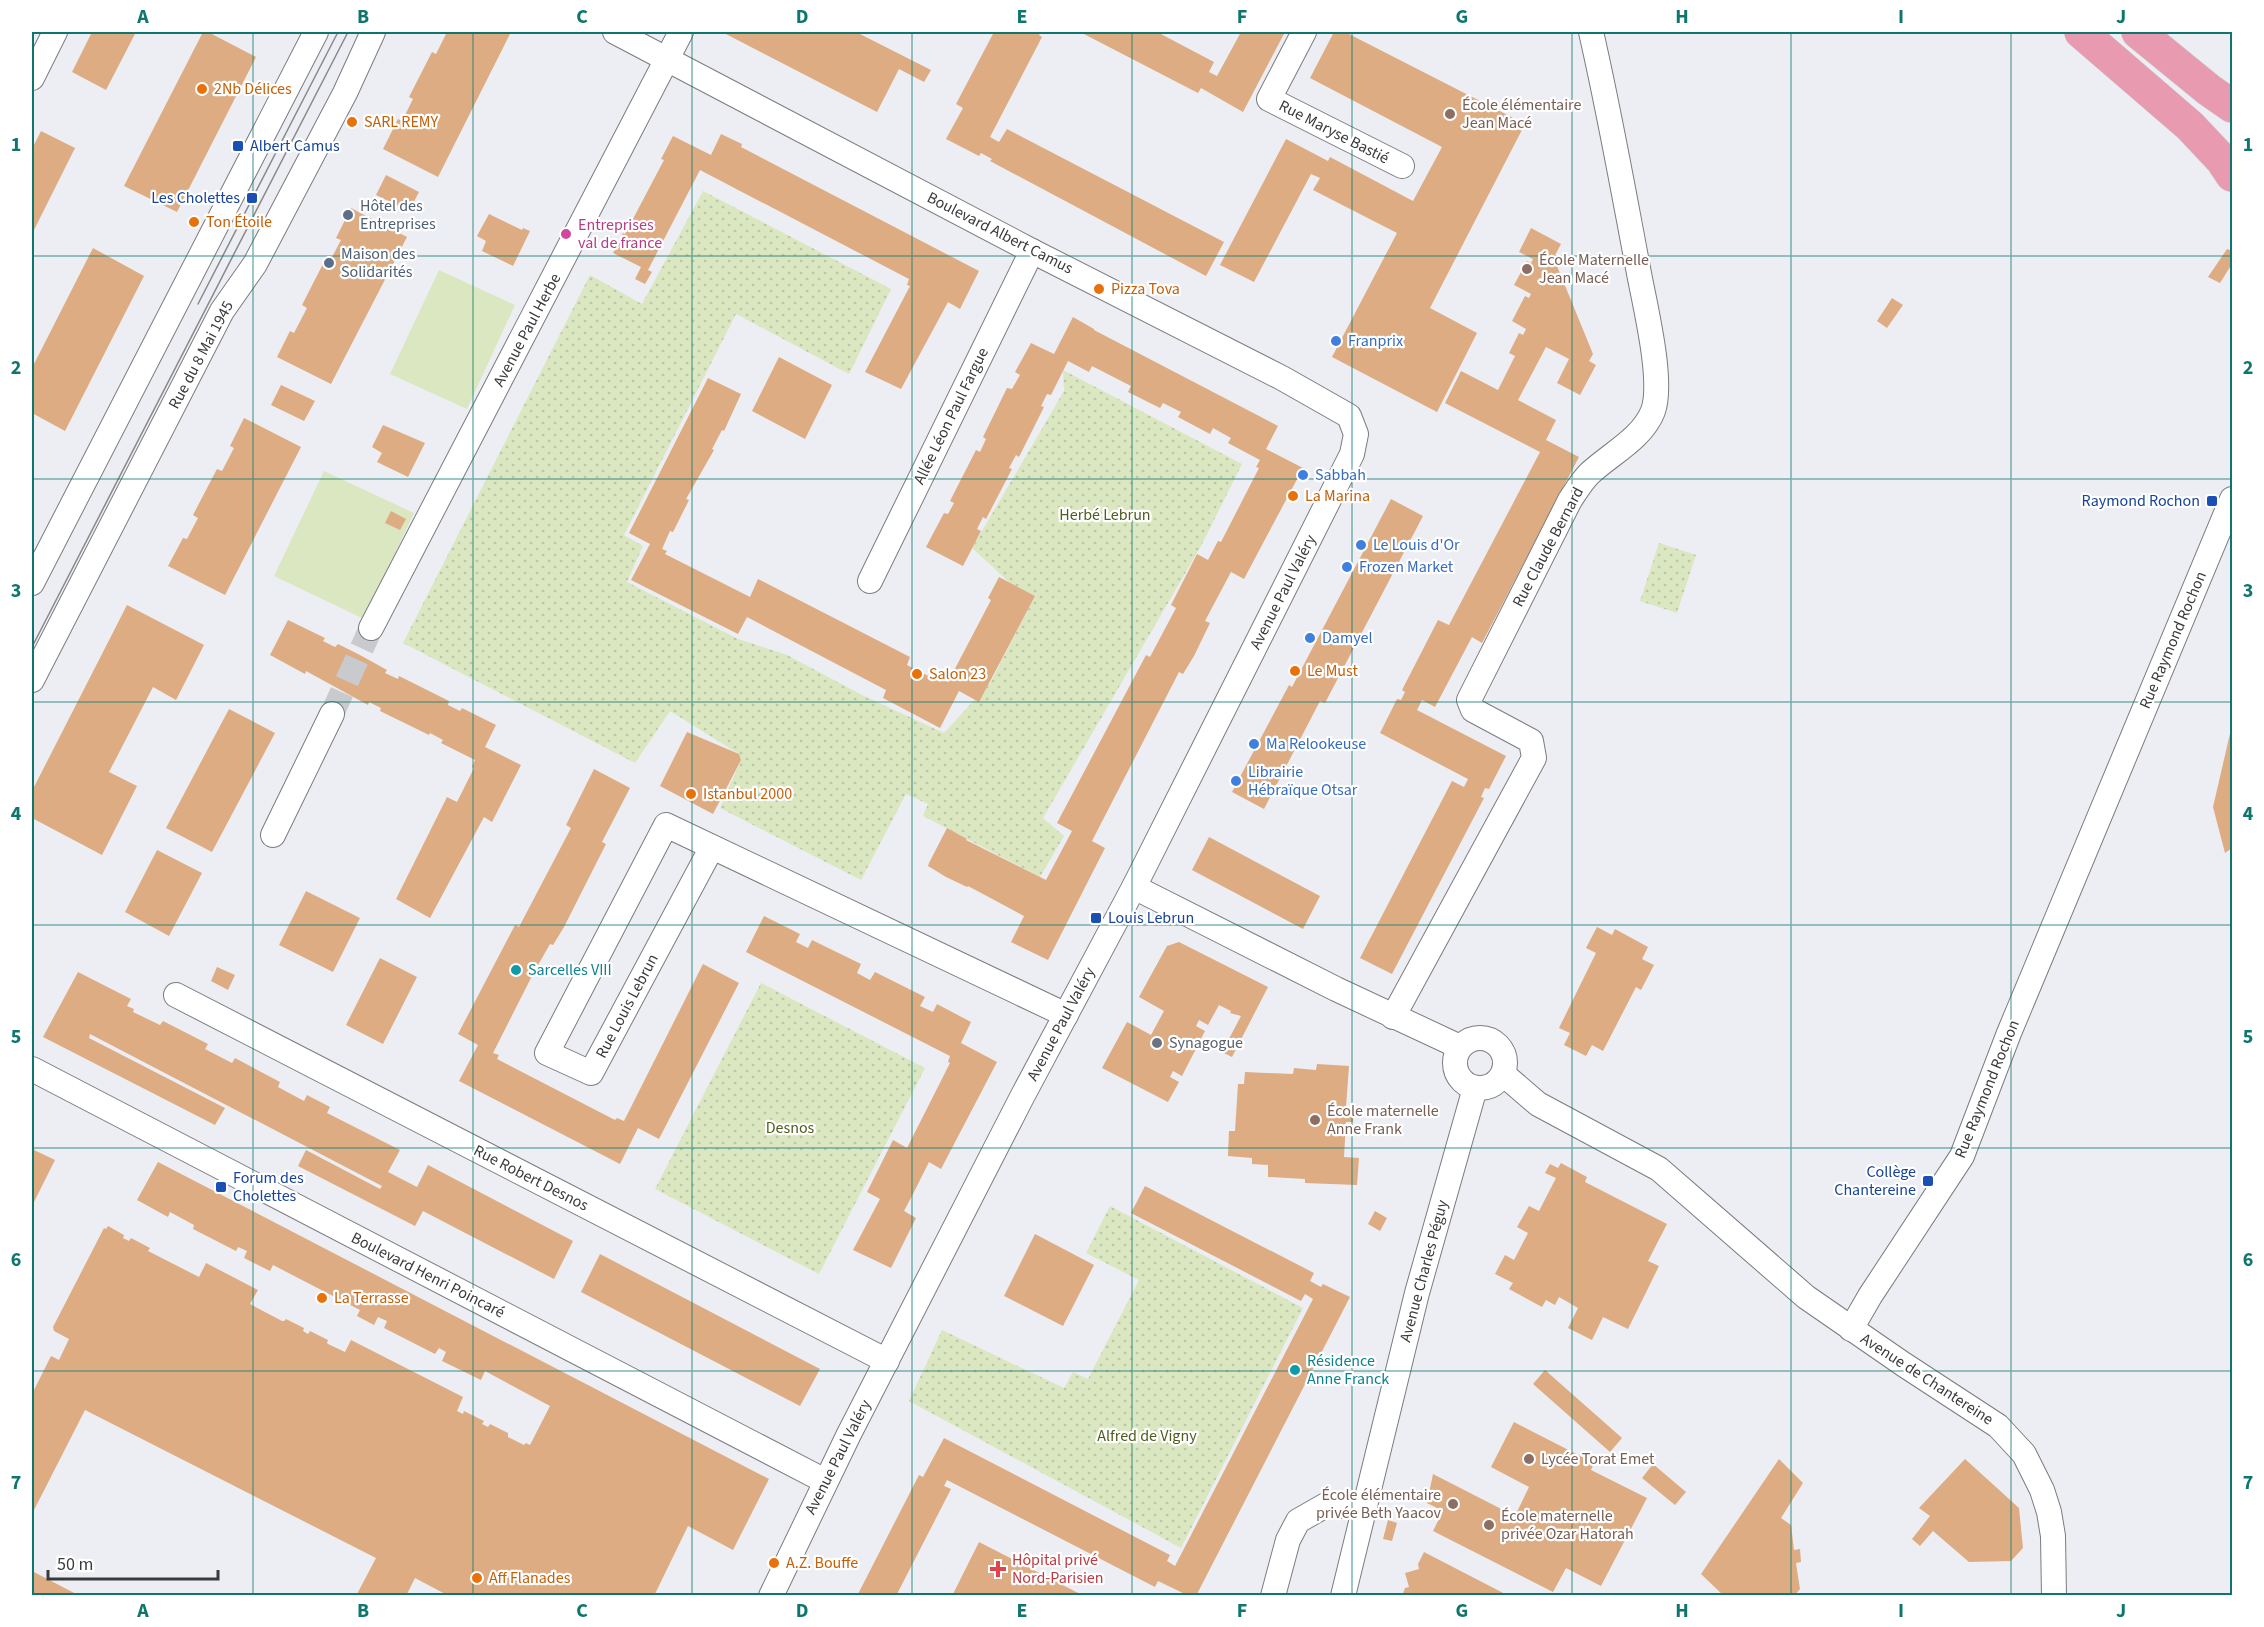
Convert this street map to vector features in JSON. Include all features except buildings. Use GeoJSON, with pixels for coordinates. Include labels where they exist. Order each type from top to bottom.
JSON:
{"type":"FeatureCollection","features":[{"type":"Feature","properties":{"kind":"main road"},"geometry":{"type":"LineString","coordinates":[[2081,32],[2190,126],[2222,160],[2232,175]]}},
{"type":"Feature","properties":{"kind":"main road"},"geometry":{"type":"LineString","coordinates":[[2138,32],[2209,90],[2232,105]]}},
{"type":"Feature","properties":{"kind":"street"},"geometry":{"type":"LineString","coordinates":[[32,78],[55,32]]}},
{"type":"Feature","properties":{"kind":"street"},"geometry":{"type":"LineString","coordinates":[[32,582],[316,32]]}},
{"type":"Feature","properties":{"kind":"street","name":"Rue du 8 Mai 1945"},"geometry":{"type":"LineString","coordinates":[[32,680],[222,311],[255,264],[345,93],[373,32]]}},
{"type":"Feature","properties":{"kind":"street","name":"Boulevard Albert Camus"},"geometry":{"type":"LineString","coordinates":[[615,32],[1032,251],[1282,378],[1349,416],[1356,434],[1352,454]]}},
{"type":"Feature","properties":{"kind":"street","name":"Avenue Paul Herbe"},"geometry":{"type":"LineString","coordinates":[[371,628],[681,32]]}},
{"type":"Feature","properties":{"kind":"street","name":"Rue Maryse Bastié"},"geometry":{"type":"LineString","coordinates":[[1304,32],[1269,99],[1402,166]]}},
{"type":"Feature","properties":{"kind":"street","name":"Rue Claude Bernard"},"geometry":{"type":"LineString","coordinates":[[1393,1017],[1534,758],[1531,741],[1473,710],[1469,700],[1570,500],[1587,476],[1641,430],[1652,413],[1656,400],[1657,383],[1644,301],[1605,91],[1591,32]]}},
{"type":"Feature","properties":{"kind":"street","name":"Allée Léon Paul Fargue"},"geometry":{"type":"LineString","coordinates":[[870,581],[1032,251]]}},
{"type":"Feature","properties":{"kind":"street","name":"Avenue Paul Valéry"},"geometry":{"type":"LineString","coordinates":[[771,1596],[825,1481],[1134,887],[1352,454]]}},
{"type":"Feature","properties":{"kind":"street","name":"Rue Raymond Rochon"},"geometry":{"type":"LineString","coordinates":[[1851,1329],[1962,1156],[2009,1033],[2232,499]]}},
{"type":"Feature","properties":{"kind":"street"},"geometry":{"type":"LineString","coordinates":[[273,835],[332,714]]}},
{"type":"Feature","properties":{"kind":"street","name":"Rue Louis Lebrun"},"geometry":{"type":"LineString","coordinates":[[712,847],[591,1073],[547,1053],[666,825],[1066,1015]]}},
{"type":"Feature","properties":{"kind":"street"},"geometry":{"type":"LineString","coordinates":[[1134,887],[1393,1017],[1460,1047]]}},
{"type":"Feature","properties":{"kind":"street","name":"Rue Robert Desnos"},"geometry":{"type":"LineString","coordinates":[[176,995],[887,1361]]}},
{"type":"Feature","properties":{"kind":"street"},"geometry":{"type":"LineString","coordinates":[[1481,1037],[1496,1043],[1505,1058],[1503,1074],[1491,1086],[1475,1088],[1467,1085],[1456,1072],[1456,1055],[1460,1047],[1466,1042],[1481,1037]]}},
{"type":"Feature","properties":{"kind":"street","name":"Boulevard Henri Poincaré"},"geometry":{"type":"LineString","coordinates":[[32,1070],[825,1481]]}},
{"type":"Feature","properties":{"kind":"street"},"geometry":{"type":"LineString","coordinates":[[1503,1074],[1538,1104],[1659,1169],[1806,1297],[1851,1329]]}},
{"type":"Feature","properties":{"kind":"street","name":"Avenue Charles Péguy"},"geometry":{"type":"LineString","coordinates":[[1343,1596],[1417,1293],[1475,1088]]}},
{"type":"Feature","properties":{"kind":"street","name":"Avenue de Chantereine"},"geometry":{"type":"LineString","coordinates":[[1851,1329],[1998,1426],[2024,1454],[2042,1490],[2049,1512],[2053,1536],[2054,1596]]}},
{"type":"Feature","properties":{"kind":"street"},"geometry":{"type":"LineString","coordinates":[[1273,1596],[1288,1540],[1298,1521],[1326,1505],[1364,1507]]}},
{"type":"Feature","properties":{"kind":"green space","name":"Herbé Lebrun"},"geometry":{"type":"Polygon","coordinates":[[[703,191],[891,289],[849,374],[736,314],[624,535],[643,546],[627,582],[738,639],[787,655],[864,696],[944,733],[990,683],[1035,596],[1010,583],[972,548],[1064,391],[1063,370],[1242,464],[1201,546],[1043,818],[1064,836],[1040,877],[923,816],[928,804],[906,794],[861,880],[720,808],[741,760],[739,754],[670,711],[635,763],[403,643],[590,275],[642,304],[703,191]]]}},
{"type":"Feature","properties":{"kind":"green space"},"geometry":{"type":"Polygon","coordinates":[[[439,270],[515,305],[467,409],[390,374],[439,270]]]}},
{"type":"Feature","properties":{"kind":"green space"},"geometry":{"type":"Polygon","coordinates":[[[324,471],[414,513],[364,619],[274,576],[324,471]]]}},
{"type":"Feature","properties":{"kind":"green space"},"geometry":{"type":"Polygon","coordinates":[[[1659,543],[1696,555],[1677,613],[1640,601],[1659,543]]]}},
{"type":"Feature","properties":{"kind":"green space","name":"Desnos"},"geometry":{"type":"Polygon","coordinates":[[[761,983],[925,1068],[819,1274],[655,1189],[761,983]]]}},
{"type":"Feature","properties":{"kind":"green space","name":"Alfred de Vigny"},"geometry":{"type":"Polygon","coordinates":[[[1110,1206],[1303,1308],[1181,1548],[909,1401],[942,1330],[1064,1388],[1073,1372],[1088,1379],[1139,1280],[1086,1253],[1110,1206]]]}},
{"type":"Feature","properties":{"kind":"tunnel"},"geometry":{"type":"LineString","coordinates":[[332,714],[371,628]]}},
{"type":"Feature","properties":{"kind":"tram line"},"geometry":{"type":"LineString","coordinates":[[198,304],[338,32]]}},
{"type":"Feature","properties":{"kind":"tram line"},"geometry":{"type":"LineString","coordinates":[[32,647],[348,32]]}},
{"type":"Feature","properties":{"kind":"place","name":"2Nb Délices"},"geometry":{"type":"Point","coordinates":[202,89]}},
{"type":"Feature","properties":{"kind":"place","name":"École élémentaire Jean Macé"},"geometry":{"type":"Point","coordinates":[1450,114]}},
{"type":"Feature","properties":{"kind":"place","name":"SARL REMY"},"geometry":{"type":"Point","coordinates":[352,122]}},
{"type":"Feature","properties":{"kind":"place","name":"Albert Camus"},"geometry":{"type":"Point","coordinates":[238,146]}},
{"type":"Feature","properties":{"kind":"place","name":"Les Cholettes"},"geometry":{"type":"Point","coordinates":[252,198]}},
{"type":"Feature","properties":{"kind":"place","name":"Hôtel des Entreprises"},"geometry":{"type":"Point","coordinates":[348,215]}},
{"type":"Feature","properties":{"kind":"place","name":"Ton Étoile"},"geometry":{"type":"Point","coordinates":[194,222]}},
{"type":"Feature","properties":{"kind":"place","name":"Entreprises val de france"},"geometry":{"type":"Point","coordinates":[566,234]}},
{"type":"Feature","properties":{"kind":"place","name":"Maison des Solidarités"},"geometry":{"type":"Point","coordinates":[329,263]}},
{"type":"Feature","properties":{"kind":"place","name":"École Maternelle Jean Macé"},"geometry":{"type":"Point","coordinates":[1527,269]}},
{"type":"Feature","properties":{"kind":"place","name":"Pizza Tova"},"geometry":{"type":"Point","coordinates":[1099,289]}},
{"type":"Feature","properties":{"kind":"place","name":"Franprix"},"geometry":{"type":"Point","coordinates":[1336,341]}},
{"type":"Feature","properties":{"kind":"place","name":"Sabbah"},"geometry":{"type":"Point","coordinates":[1303,475]}},
{"type":"Feature","properties":{"kind":"place","name":"La Marina"},"geometry":{"type":"Point","coordinates":[1293,496]}},
{"type":"Feature","properties":{"kind":"place","name":"Raymond Rochon"},"geometry":{"type":"Point","coordinates":[2212,501]}},
{"type":"Feature","properties":{"kind":"place","name":"Le Louis d'Or"},"geometry":{"type":"Point","coordinates":[1361,545]}},
{"type":"Feature","properties":{"kind":"place","name":"Frozen Market"},"geometry":{"type":"Point","coordinates":[1347,567]}},
{"type":"Feature","properties":{"kind":"place","name":"Damyel"},"geometry":{"type":"Point","coordinates":[1310,638]}},
{"type":"Feature","properties":{"kind":"place","name":"Le Must"},"geometry":{"type":"Point","coordinates":[1295,671]}},
{"type":"Feature","properties":{"kind":"place","name":"Salon 23"},"geometry":{"type":"Point","coordinates":[917,674]}},
{"type":"Feature","properties":{"kind":"place","name":"Ma Relookeuse"},"geometry":{"type":"Point","coordinates":[1254,744]}},
{"type":"Feature","properties":{"kind":"place","name":"Librairie Hébraïque Otsar"},"geometry":{"type":"Point","coordinates":[1236,781]}},
{"type":"Feature","properties":{"kind":"place","name":"Istanbul 2000"},"geometry":{"type":"Point","coordinates":[691,794]}},
{"type":"Feature","properties":{"kind":"place","name":"Louis Lebrun"},"geometry":{"type":"Point","coordinates":[1096,918]}},
{"type":"Feature","properties":{"kind":"place","name":"Sarcelles VIII"},"geometry":{"type":"Point","coordinates":[516,970]}},
{"type":"Feature","properties":{"kind":"place","name":"Synagogue"},"geometry":{"type":"Point","coordinates":[1157,1043]}},
{"type":"Feature","properties":{"kind":"place","name":"École maternelle Anne Frank"},"geometry":{"type":"Point","coordinates":[1315,1120]}},
{"type":"Feature","properties":{"kind":"place","name":"Collège Chantereine"},"geometry":{"type":"Point","coordinates":[1928,1181]}},
{"type":"Feature","properties":{"kind":"place","name":"Forum des Cholettes"},"geometry":{"type":"Point","coordinates":[221,1187]}},
{"type":"Feature","properties":{"kind":"place","name":"La Terrasse"},"geometry":{"type":"Point","coordinates":[322,1298]}},
{"type":"Feature","properties":{"kind":"place","name":"Résidence Anne Franck"},"geometry":{"type":"Point","coordinates":[1295,1370]}},
{"type":"Feature","properties":{"kind":"place","name":"Lycée Torat Emet"},"geometry":{"type":"Point","coordinates":[1529,1459]}},
{"type":"Feature","properties":{"kind":"place","name":"École élémentaire privée Beth Yaacov"},"geometry":{"type":"Point","coordinates":[1453,1504]}},
{"type":"Feature","properties":{"kind":"place","name":"École maternelle privée Ozar Hatorah"},"geometry":{"type":"Point","coordinates":[1489,1525]}},
{"type":"Feature","properties":{"kind":"place","name":"A.Z. Bouffe"},"geometry":{"type":"Point","coordinates":[774,1563]}},
{"type":"Feature","properties":{"kind":"place","name":"Hôpital privé Nord-Parisien"},"geometry":{"type":"Point","coordinates":[998,1569]}},
{"type":"Feature","properties":{"kind":"place","name":"Aff Flanades"},"geometry":{"type":"Point","coordinates":[477,1578]}}]}
